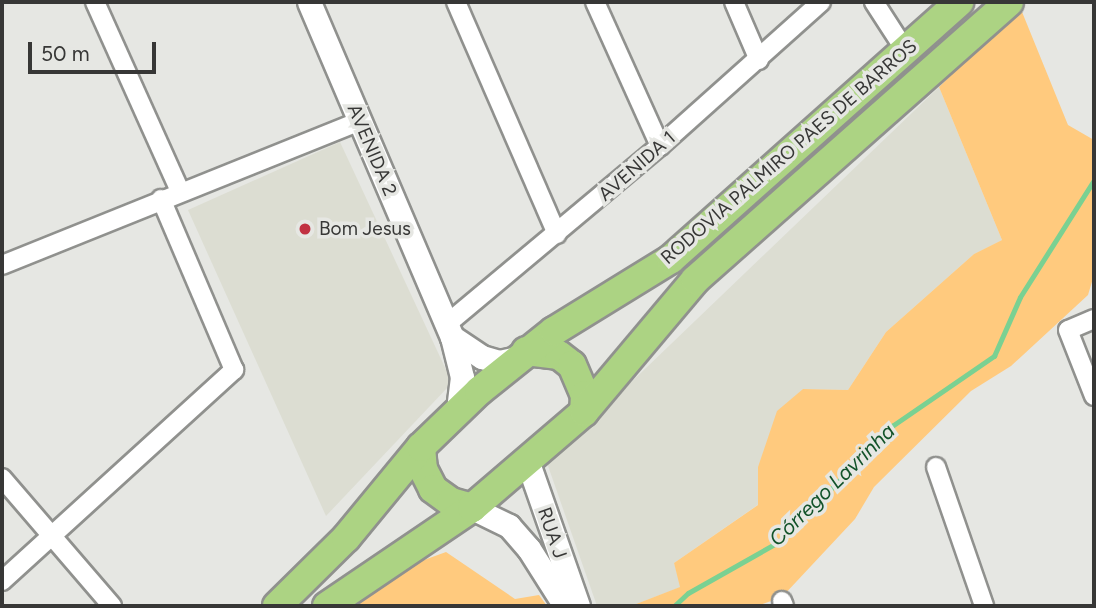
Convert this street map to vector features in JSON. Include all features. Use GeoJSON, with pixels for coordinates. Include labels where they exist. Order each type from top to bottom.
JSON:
{"type":"FeatureCollection","features":[{"type":"Feature","properties":{"kind":"main road","name":"RODOVIA PALMIRO PAES DE BARROS"},"geometry":{"type":"LineString","coordinates":[[277,606],[346,538],[421,447],[458,410],[522,354],[671,259],[959,2]]}},
{"type":"Feature","properties":{"kind":"main road","name":"RODOVIA PALMIRO PAES DE BARROS"},"geometry":{"type":"LineString","coordinates":[[327,606],[472,508],[584,412],[695,280],[1009,2]]}},
{"type":"Feature","properties":{"kind":"main road"},"geometry":{"type":"LineString","coordinates":[[522,354],[559,355],[572,365],[585,395],[584,412]]}},
{"type":"Feature","properties":{"kind":"main road"},"geometry":{"type":"LineString","coordinates":[[421,447],[423,469],[433,489],[451,502],[472,508]]}},
{"type":"Feature","properties":{"kind":"street"},"geometry":{"type":"LineString","coordinates":[[95,2],[180,191]]}},
{"type":"Feature","properties":{"kind":"street","name":"AVENIDA 2"},"geometry":{"type":"LineString","coordinates":[[309,2],[450,330],[461,377],[458,410]]}},
{"type":"Feature","properties":{"kind":"street"},"geometry":{"type":"LineString","coordinates":[[456,2],[557,234]]}},
{"type":"Feature","properties":{"kind":"street"},"geometry":{"type":"LineString","coordinates":[[595,2],[660,146]]}},
{"type":"Feature","properties":{"kind":"street"},"geometry":{"type":"LineString","coordinates":[[734,2],[759,60]]}},
{"type":"Feature","properties":{"kind":"street","name":"AVENIDA 1"},"geometry":{"type":"LineString","coordinates":[[450,330],[759,60],[821,2]]}},
{"type":"Feature","properties":{"kind":"street"},"geometry":{"type":"LineString","coordinates":[[874,2],[905,50]]}},
{"type":"Feature","properties":{"kind":"street"},"geometry":{"type":"LineString","coordinates":[[4,258],[360,121]]}},
{"type":"Feature","properties":{"kind":"street"},"geometry":{"type":"LineString","coordinates":[[2,581],[234,370],[160,199]]}},
{"type":"Feature","properties":{"kind":"street"},"geometry":{"type":"LineString","coordinates":[[1094,319],[1068,330],[1094,396]]}},
{"type":"Feature","properties":{"kind":"street"},"geometry":{"type":"LineString","coordinates":[[450,330],[482,357],[499,362],[522,354]]}},
{"type":"Feature","properties":{"kind":"street","name":"RUA J"},"geometry":{"type":"LineString","coordinates":[[527,460],[578,606]]}},
{"type":"Feature","properties":{"kind":"street"},"geometry":{"type":"LineString","coordinates":[[936,467],[985,606]]}},
{"type":"Feature","properties":{"kind":"street"},"geometry":{"type":"LineString","coordinates":[[2,478],[112,606]]}},
{"type":"Feature","properties":{"kind":"street","name":"RUA J"},"geometry":{"type":"LineString","coordinates":[[472,508],[509,526],[529,549],[565,606]]}},
{"type":"Feature","properties":{"kind":"shaded area"},"geometry":{"type":"Polygon","coordinates":[[[1020,7],[1068,125],[1094,140],[1094,275],[1088,295],[1011,366],[971,391],[874,487],[855,519],[782,597],[757,606],[631,606],[680,587],[674,563],[758,505],[758,467],[777,411],[803,389],[848,390],[886,332],[974,254],[1002,240],[939,87],[1020,7]]]}},
{"type":"Feature","properties":{"kind":"shaded area"},"geometry":{"type":"Polygon","coordinates":[[[939,87],[1002,240],[974,254],[886,332],[848,390],[803,389],[758,467],[759,504],[674,563],[681,587],[631,606],[597,606],[547,463],[939,87]]]}},
{"type":"Feature","properties":{"kind":"shaded area"},"geometry":{"type":"Polygon","coordinates":[[[340,142],[448,374],[448,387],[326,516],[188,210],[340,142]]]}},
{"type":"Feature","properties":{"kind":"shaded area"},"geometry":{"type":"Polygon","coordinates":[[[446,552],[515,599],[539,595],[547,606],[356,606],[413,564],[446,552]]]}},
{"type":"Feature","properties":{"kind":"waterway","name":"Córrego Lavrinha"},"geometry":{"type":"LineString","coordinates":[[674,606],[688,593],[780,541],[892,426],[994,356],[1020,297],[1094,180]]}},
{"type":"Feature","properties":{"kind":"place","name":"Bom Jesus"},"geometry":{"type":"Point","coordinates":[305,229]}}]}
